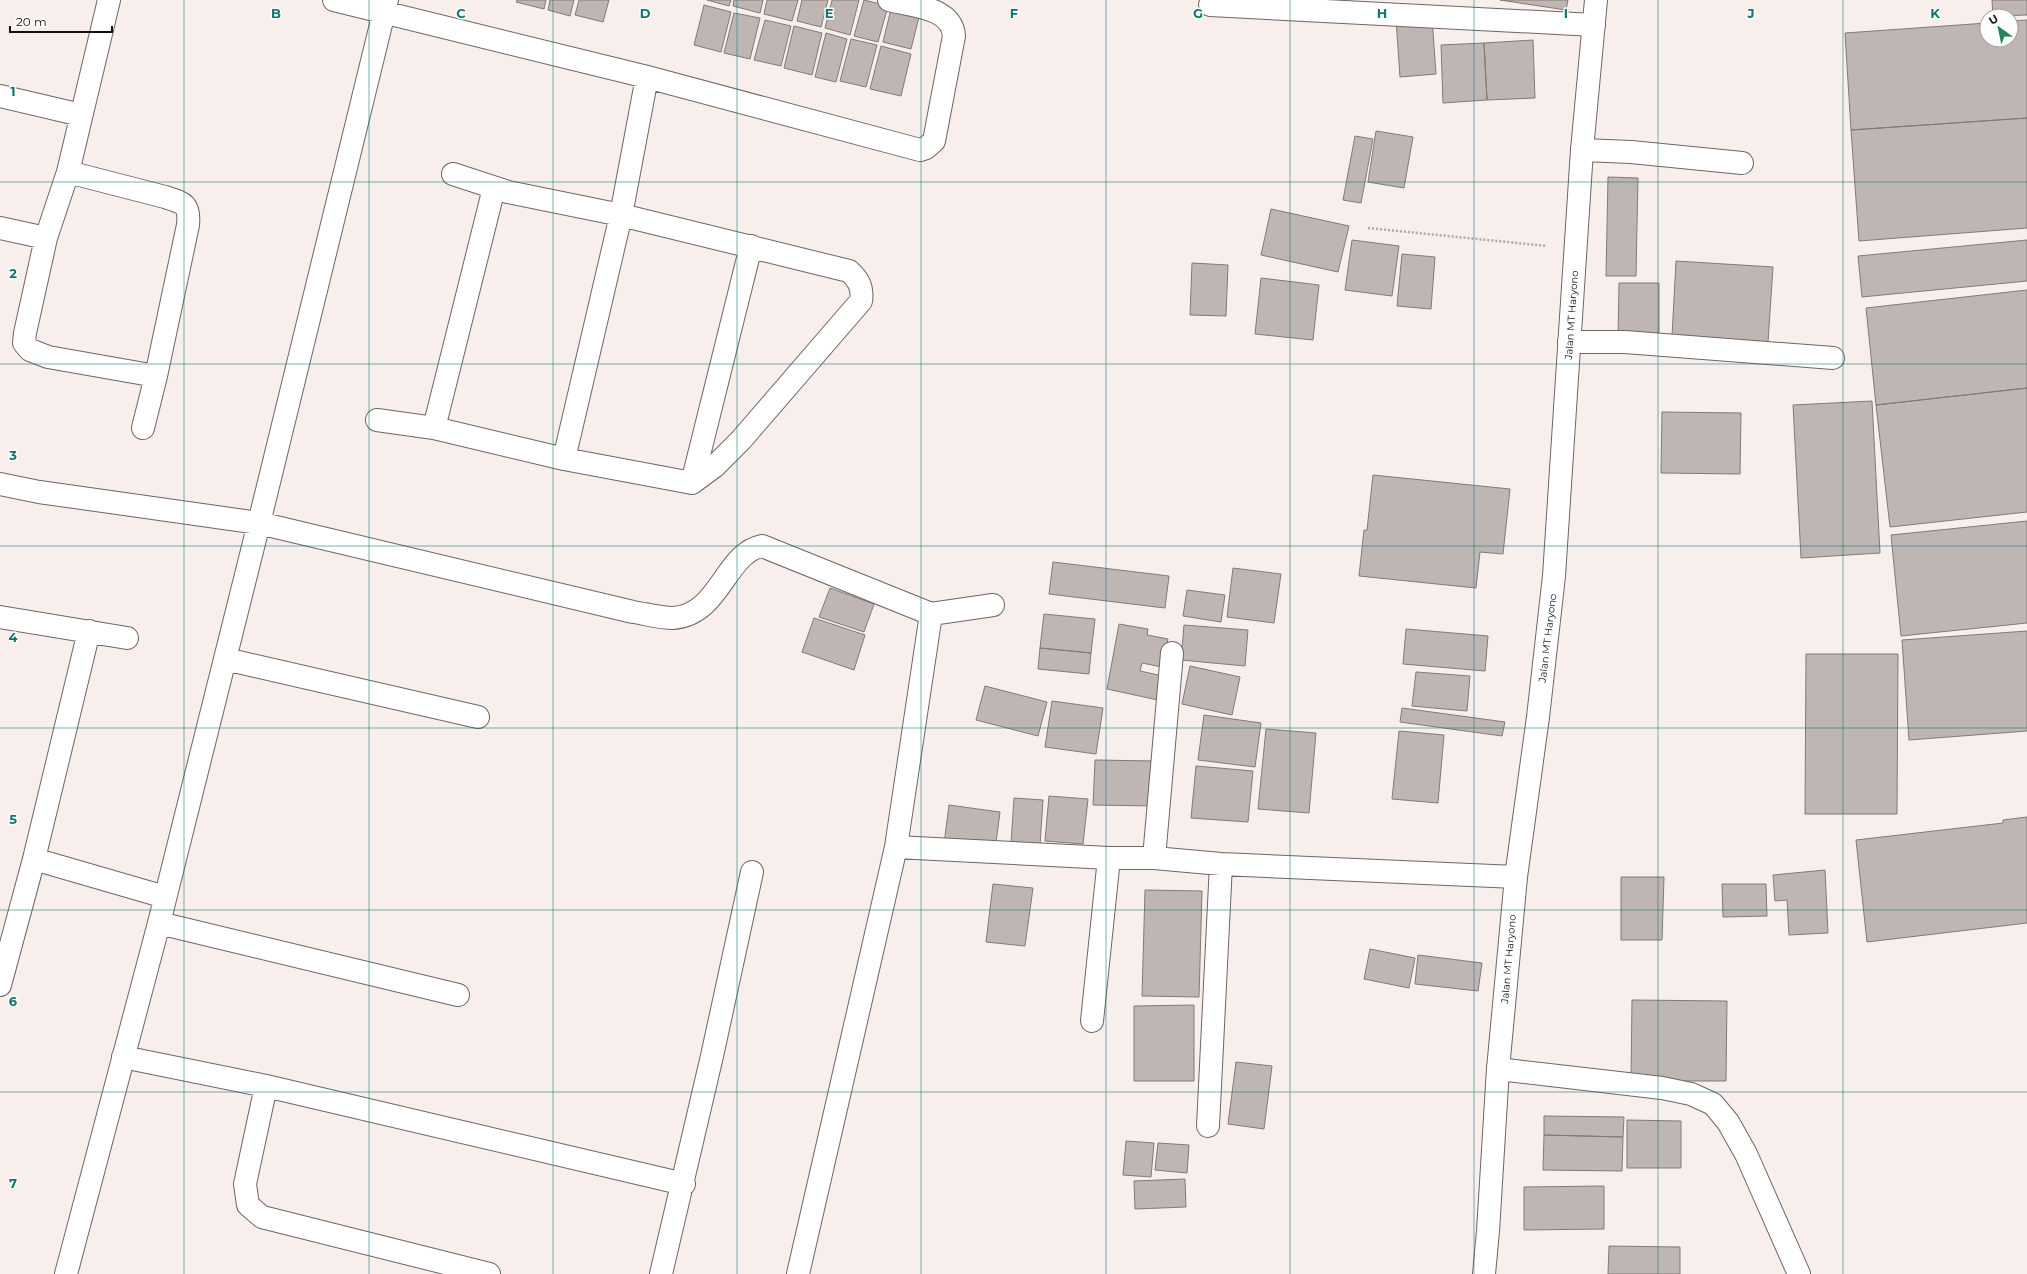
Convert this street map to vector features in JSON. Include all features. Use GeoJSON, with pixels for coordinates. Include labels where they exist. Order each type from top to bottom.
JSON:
{"type":"FeatureCollection","features":[{"type":"Feature","properties":{"kind":"street"},"geometry":{"type":"LineString","coordinates":[[108,0],[68,172],[46,238],[25,332],[24,343],[30,350],[48,357],[156,376]]}},
{"type":"Feature","properties":{"kind":"street"},"geometry":{"type":"LineString","coordinates":[[334,0],[386,6],[920,150],[926,148],[934,141],[954,36],[954,29],[950,22],[941,13],[889,0]]}},
{"type":"Feature","properties":{"kind":"street","name":"Jalan MT Haryono"},"geometry":{"type":"LineString","coordinates":[[1484,1274],[1498,1069],[1516,877],[1538,717],[1554,576],[1582,150],[1596,0]]}},
{"type":"Feature","properties":{"kind":"street"},"geometry":{"type":"LineString","coordinates":[[1210,5],[1594,24]]}},
{"type":"Feature","properties":{"kind":"street"},"geometry":{"type":"LineString","coordinates":[[66,1274],[159,923],[260,524],[386,6]]}},
{"type":"Feature","properties":{"kind":"street"},"geometry":{"type":"LineString","coordinates":[[564,459],[621,215],[647,77]]}},
{"type":"Feature","properties":{"kind":"street"},"geometry":{"type":"LineString","coordinates":[[0,96],[81,115]]}},
{"type":"Feature","properties":{"kind":"street"},"geometry":{"type":"LineString","coordinates":[[1582,150],[1631,152],[1742,164]]}},
{"type":"Feature","properties":{"kind":"street"},"geometry":{"type":"LineString","coordinates":[[68,172],[166,197],[180,202],[187,207],[189,214],[188,225],[156,376],[143,428]]}},
{"type":"Feature","properties":{"kind":"street"},"geometry":{"type":"LineString","coordinates":[[377,420],[434,428],[564,459],[692,484],[715,466],[741,440],[861,301],[862,292],[858,280],[849,271],[621,215],[494,188],[453,174]]}},
{"type":"Feature","properties":{"kind":"street"},"geometry":{"type":"LineString","coordinates":[[434,428],[494,188]]}},
{"type":"Feature","properties":{"kind":"street"},"geometry":{"type":"LineString","coordinates":[[0,228],[46,238]]}},
{"type":"Feature","properties":{"kind":"street"},"geometry":{"type":"LineString","coordinates":[[692,484],[751,246]]}},
{"type":"Feature","properties":{"kind":"street"},"geometry":{"type":"LineString","coordinates":[[1570,342],[1625,342],[1833,358]]}},
{"type":"Feature","properties":{"kind":"street"},"geometry":{"type":"LineString","coordinates":[[0,484],[39,492],[260,524],[633,612],[672,618],[698,610],[711,597],[742,558],[753,548],[762,546],[932,614],[993,605]]}},
{"type":"Feature","properties":{"kind":"street"},"geometry":{"type":"LineString","coordinates":[[798,1274],[896,846],[932,614]]}},
{"type":"Feature","properties":{"kind":"street"},"geometry":{"type":"LineString","coordinates":[[0,617],[127,638]]}},
{"type":"Feature","properties":{"kind":"street"},"geometry":{"type":"LineString","coordinates":[[0,985],[34,859],[89,631]]}},
{"type":"Feature","properties":{"kind":"street"},"geometry":{"type":"LineString","coordinates":[[1154,858],[1172,653]]}},
{"type":"Feature","properties":{"kind":"street"},"geometry":{"type":"LineString","coordinates":[[225,658],[478,717]]}},
{"type":"Feature","properties":{"kind":"street"},"geometry":{"type":"LineString","coordinates":[[896,846],[1109,858],[1154,858],[1221,864],[1516,877]]}},
{"type":"Feature","properties":{"kind":"street"},"geometry":{"type":"LineString","coordinates":[[1092,1021],[1109,858]]}},
{"type":"Feature","properties":{"kind":"street"},"geometry":{"type":"LineString","coordinates":[[34,859],[165,897]]}},
{"type":"Feature","properties":{"kind":"street"},"geometry":{"type":"LineString","coordinates":[[1208,1126],[1221,864]]}},
{"type":"Feature","properties":{"kind":"street"},"geometry":{"type":"LineString","coordinates":[[661,1274],[684,1184],[752,872]]}},
{"type":"Feature","properties":{"kind":"street"},"geometry":{"type":"LineString","coordinates":[[159,923],[458,995]]}},
{"type":"Feature","properties":{"kind":"street"},"geometry":{"type":"LineString","coordinates":[[123,1057],[266,1086],[684,1184]]}},
{"type":"Feature","properties":{"kind":"street"},"geometry":{"type":"LineString","coordinates":[[1498,1069],[1662,1088],[1691,1094],[1713,1104],[1728,1122],[1746,1154],[1799,1274]]}},
{"type":"Feature","properties":{"kind":"street"},"geometry":{"type":"LineString","coordinates":[[266,1086],[245,1184],[248,1205],[262,1218],[489,1274]]}},
{"type":"Feature","properties":{"kind":"path"},"geometry":{"type":"LineString","coordinates":[[1368,228],[1576,249]]}},
{"type":"Feature","properties":{"kind":"building"},"geometry":{"type":"Polygon","coordinates":[[[517,0],[546,0],[544,9],[516,2],[517,0]]]}},
{"type":"Feature","properties":{"kind":"building"},"geometry":{"type":"Polygon","coordinates":[[[550,0],[574,0],[570,16],[548,10],[550,0]]]}},
{"type":"Feature","properties":{"kind":"building"},"geometry":{"type":"Polygon","coordinates":[[[579,0],[609,0],[603,22],[575,15],[579,0]]]}},
{"type":"Feature","properties":{"kind":"building"},"geometry":{"type":"Polygon","coordinates":[[[707,0],[731,0],[729,6],[707,0]]]}},
{"type":"Feature","properties":{"kind":"building"},"geometry":{"type":"Polygon","coordinates":[[[734,0],[763,0],[760,13],[733,6],[734,0]]]}},
{"type":"Feature","properties":{"kind":"building"},"geometry":{"type":"Polygon","coordinates":[[[767,0],[798,0],[792,21],[764,14],[767,0]]]}},
{"type":"Feature","properties":{"kind":"building"},"geometry":{"type":"Polygon","coordinates":[[[802,0],[828,0],[821,27],[797,21],[802,0]]]}},
{"type":"Feature","properties":{"kind":"building"},"geometry":{"type":"Polygon","coordinates":[[[832,0],[859,0],[850,35],[825,28],[832,0]]]}},
{"type":"Feature","properties":{"kind":"building"},"geometry":{"type":"Polygon","coordinates":[[[864,0],[888,6],[878,42],[854,36],[864,0]]]}},
{"type":"Feature","properties":{"kind":"building"},"geometry":{"type":"Polygon","coordinates":[[[1500,0],[1568,0],[1566,10],[1500,0]]]}},
{"type":"Feature","properties":{"kind":"building"},"geometry":{"type":"Polygon","coordinates":[[[1992,0],[2027,0],[2027,15],[2019,15],[2019,8],[1992,8],[1992,0]]]}},
{"type":"Feature","properties":{"kind":"building"},"geometry":{"type":"Polygon","coordinates":[[[704,5],[731,12],[721,52],[694,45],[704,5]]]}},
{"type":"Feature","properties":{"kind":"building"},"geometry":{"type":"Polygon","coordinates":[[[892,5],[920,13],[911,49],[883,42],[892,5]]]}},
{"type":"Feature","properties":{"kind":"building"},"geometry":{"type":"Polygon","coordinates":[[[734,13],[760,18],[750,59],[724,53],[734,13]]]}},
{"type":"Feature","properties":{"kind":"building"},"geometry":{"type":"Polygon","coordinates":[[[1432,17],[1436,74],[1400,77],[1396,19],[1432,17]]]}},
{"type":"Feature","properties":{"kind":"building"},"geometry":{"type":"Polygon","coordinates":[[[765,20],[791,26],[781,66],[754,60],[765,20]]]}},
{"type":"Feature","properties":{"kind":"building"},"geometry":{"type":"Polygon","coordinates":[[[2019,20],[2027,20],[2027,118],[1851,130],[1845,33],[1979,24],[1979,48],[2019,48],[2019,20]]]}},
{"type":"Feature","properties":{"kind":"building"},"geometry":{"type":"Polygon","coordinates":[[[794,26],[822,33],[812,75],[784,68],[794,26]]]}},
{"type":"Feature","properties":{"kind":"building"},"geometry":{"type":"Polygon","coordinates":[[[826,33],[847,39],[836,82],[815,77],[826,33]]]}},
{"type":"Feature","properties":{"kind":"building"},"geometry":{"type":"Polygon","coordinates":[[[851,39],[877,45],[866,87],[840,81],[851,39]]]}},
{"type":"Feature","properties":{"kind":"building"},"geometry":{"type":"Polygon","coordinates":[[[1533,40],[1535,98],[1487,100],[1484,43],[1533,40]]]}},
{"type":"Feature","properties":{"kind":"building"},"geometry":{"type":"Polygon","coordinates":[[[1484,43],[1487,100],[1443,103],[1441,45],[1484,43]]]}},
{"type":"Feature","properties":{"kind":"building"},"geometry":{"type":"Polygon","coordinates":[[[881,46],[911,54],[901,96],[870,89],[881,46]]]}},
{"type":"Feature","properties":{"kind":"building"},"geometry":{"type":"Polygon","coordinates":[[[2027,118],[2027,228],[1859,241],[1851,130],[2027,118]]]}},
{"type":"Feature","properties":{"kind":"building"},"geometry":{"type":"Polygon","coordinates":[[[1376,131],[1413,137],[1404,188],[1368,182],[1376,131]]]}},
{"type":"Feature","properties":{"kind":"building"},"geometry":{"type":"Polygon","coordinates":[[[1355,136],[1373,139],[1361,203],[1343,200],[1355,136]]]}},
{"type":"Feature","properties":{"kind":"building"},"geometry":{"type":"Polygon","coordinates":[[[1608,177],[1638,178],[1636,276],[1606,276],[1608,177]]]}},
{"type":"Feature","properties":{"kind":"building"},"geometry":{"type":"Polygon","coordinates":[[[1271,209],[1349,226],[1338,272],[1261,255],[1271,209]]]}},
{"type":"Feature","properties":{"kind":"building"},"geometry":{"type":"Polygon","coordinates":[[[1352,240],[1399,246],[1392,296],[1345,290],[1352,240]]]}},
{"type":"Feature","properties":{"kind":"building"},"geometry":{"type":"Polygon","coordinates":[[[2027,240],[2027,281],[1862,297],[1858,256],[2027,240]]]}},
{"type":"Feature","properties":{"kind":"building"},"geometry":{"type":"Polygon","coordinates":[[[1402,254],[1435,257],[1431,309],[1397,306],[1402,254]]]}},
{"type":"Feature","properties":{"kind":"building"},"geometry":{"type":"Polygon","coordinates":[[[1676,261],[1773,267],[1768,342],[1672,336],[1676,261]]]}},
{"type":"Feature","properties":{"kind":"building"},"geometry":{"type":"Polygon","coordinates":[[[1192,263],[1228,265],[1226,316],[1190,315],[1192,263]]]}},
{"type":"Feature","properties":{"kind":"building"},"geometry":{"type":"Polygon","coordinates":[[[1261,278],[1319,285],[1313,340],[1255,334],[1261,278]]]}},
{"type":"Feature","properties":{"kind":"building"},"geometry":{"type":"Polygon","coordinates":[[[1619,283],[1659,283],[1659,339],[1618,339],[1619,283]]]}},
{"type":"Feature","properties":{"kind":"building"},"geometry":{"type":"Polygon","coordinates":[[[2027,290],[2027,388],[1876,405],[1866,308],[2027,290]]]}},
{"type":"Feature","properties":{"kind":"building"},"geometry":{"type":"Polygon","coordinates":[[[2027,388],[2027,512],[1890,527],[1876,405],[2027,388]]]}},
{"type":"Feature","properties":{"kind":"building"},"geometry":{"type":"Polygon","coordinates":[[[1872,401],[1880,553],[1801,558],[1793,405],[1872,401]]]}},
{"type":"Feature","properties":{"kind":"building"},"geometry":{"type":"Polygon","coordinates":[[[1662,412],[1741,413],[1740,474],[1661,473],[1662,412]]]}},
{"type":"Feature","properties":{"kind":"building"},"geometry":{"type":"Polygon","coordinates":[[[1373,475],[1510,489],[1503,554],[1480,552],[1476,588],[1359,576],[1364,530],[1367,530],[1373,475]]]}},
{"type":"Feature","properties":{"kind":"building"},"geometry":{"type":"Polygon","coordinates":[[[2027,521],[2027,623],[1901,636],[1891,535],[2027,521]]]}},
{"type":"Feature","properties":{"kind":"building"},"geometry":{"type":"Polygon","coordinates":[[[1053,562],[1169,576],[1165,608],[1049,594],[1053,562]]]}},
{"type":"Feature","properties":{"kind":"building"},"geometry":{"type":"Polygon","coordinates":[[[1233,568],[1281,574],[1274,623],[1227,617],[1233,568]]]}},
{"type":"Feature","properties":{"kind":"building"},"geometry":{"type":"Polygon","coordinates":[[[830,588],[874,604],[864,632],[819,617],[830,588]]]}},
{"type":"Feature","properties":{"kind":"building"},"geometry":{"type":"Polygon","coordinates":[[[1187,590],[1225,595],[1221,622],[1183,616],[1187,590]]]}},
{"type":"Feature","properties":{"kind":"building"},"geometry":{"type":"Polygon","coordinates":[[[1044,614],[1095,619],[1091,653],[1040,648],[1044,614]]]}},
{"type":"Feature","properties":{"kind":"building"},"geometry":{"type":"Polygon","coordinates":[[[814,618],[865,635],[854,670],[802,652],[814,618]]]}},
{"type":"Feature","properties":{"kind":"building"},"geometry":{"type":"Polygon","coordinates":[[[1119,624],[1148,629],[1147,635],[1168,639],[1162,667],[1142,663],[1140,671],[1163,676],[1158,700],[1107,689],[1119,624]]]}},
{"type":"Feature","properties":{"kind":"building"},"geometry":{"type":"Polygon","coordinates":[[[1184,625],[1248,630],[1245,666],[1181,660],[1184,625]]]}},
{"type":"Feature","properties":{"kind":"building"},"geometry":{"type":"Polygon","coordinates":[[[1406,629],[1488,636],[1485,671],[1403,664],[1406,629]]]}},
{"type":"Feature","properties":{"kind":"building"},"geometry":{"type":"Polygon","coordinates":[[[2027,631],[2027,731],[1909,740],[1902,640],[2027,631]]]}},
{"type":"Feature","properties":{"kind":"building"},"geometry":{"type":"Polygon","coordinates":[[[1040,648],[1091,653],[1089,674],[1038,669],[1040,648]]]}},
{"type":"Feature","properties":{"kind":"building"},"geometry":{"type":"Polygon","coordinates":[[[1806,654],[1898,654],[1897,814],[1805,814],[1806,654]]]}},
{"type":"Feature","properties":{"kind":"building"},"geometry":{"type":"Polygon","coordinates":[[[1190,666],[1240,677],[1232,715],[1182,704],[1190,666]]]}},
{"type":"Feature","properties":{"kind":"building"},"geometry":{"type":"Polygon","coordinates":[[[1416,672],[1470,676],[1467,711],[1412,706],[1416,672]]]}},
{"type":"Feature","properties":{"kind":"building"},"geometry":{"type":"Polygon","coordinates":[[[985,686],[1047,702],[1038,736],[976,720],[985,686]]]}},
{"type":"Feature","properties":{"kind":"building"},"geometry":{"type":"Polygon","coordinates":[[[1052,701],[1103,708],[1096,754],[1045,747],[1052,701]]]}},
{"type":"Feature","properties":{"kind":"building"},"geometry":{"type":"Polygon","coordinates":[[[1402,708],[1505,722],[1502,736],[1400,722],[1402,708]]]}},
{"type":"Feature","properties":{"kind":"building"},"geometry":{"type":"Polygon","coordinates":[[[1204,715],[1261,723],[1255,767],[1198,760],[1204,715]]]}},
{"type":"Feature","properties":{"kind":"building"},"geometry":{"type":"Polygon","coordinates":[[[1266,729],[1316,733],[1309,813],[1258,809],[1266,729]]]}},
{"type":"Feature","properties":{"kind":"building"},"geometry":{"type":"Polygon","coordinates":[[[1399,731],[1444,735],[1438,803],[1392,799],[1399,731]]]}},
{"type":"Feature","properties":{"kind":"building"},"geometry":{"type":"Polygon","coordinates":[[[1095,760],[1156,761],[1154,806],[1093,805],[1095,760]]]}},
{"type":"Feature","properties":{"kind":"building"},"geometry":{"type":"Polygon","coordinates":[[[1196,766],[1253,771],[1248,822],[1191,818],[1196,766]]]}},
{"type":"Feature","properties":{"kind":"building"},"geometry":{"type":"Polygon","coordinates":[[[1049,796],[1088,799],[1083,844],[1045,841],[1049,796]]]}},
{"type":"Feature","properties":{"kind":"building"},"geometry":{"type":"Polygon","coordinates":[[[1014,798],[1043,800],[1040,845],[1011,843],[1014,798]]]}},
{"type":"Feature","properties":{"kind":"building"},"geometry":{"type":"Polygon","coordinates":[[[949,805],[1000,812],[995,850],[944,844],[949,805]]]}},
{"type":"Feature","properties":{"kind":"building"},"geometry":{"type":"Polygon","coordinates":[[[2027,817],[2027,923],[1867,942],[1856,840],[2003,823],[2003,820],[2027,817]]]}},
{"type":"Feature","properties":{"kind":"building"},"geometry":{"type":"Polygon","coordinates":[[[1825,870],[1828,933],[1789,935],[1787,900],[1775,901],[1773,875],[1825,870]]]}},
{"type":"Feature","properties":{"kind":"building"},"geometry":{"type":"Polygon","coordinates":[[[1621,877],[1664,877],[1662,940],[1621,940],[1621,877]]]}},
{"type":"Feature","properties":{"kind":"building"},"geometry":{"type":"Polygon","coordinates":[[[993,884],[1033,888],[1025,946],[986,942],[993,884]]]}},
{"type":"Feature","properties":{"kind":"building"},"geometry":{"type":"Polygon","coordinates":[[[1722,884],[1766,884],[1767,916],[1723,917],[1722,884]]]}},
{"type":"Feature","properties":{"kind":"building"},"geometry":{"type":"Polygon","coordinates":[[[1145,890],[1202,891],[1199,997],[1142,996],[1145,890]]]}},
{"type":"Feature","properties":{"kind":"building"},"geometry":{"type":"Polygon","coordinates":[[[1370,949],[1415,958],[1409,988],[1364,979],[1370,949]]]}},
{"type":"Feature","properties":{"kind":"building"},"geometry":{"type":"Polygon","coordinates":[[[1418,955],[1482,963],[1478,991],[1415,984],[1418,955]]]}},
{"type":"Feature","properties":{"kind":"building"},"geometry":{"type":"Polygon","coordinates":[[[1632,1000],[1727,1001],[1726,1081],[1631,1081],[1632,1000]]]}},
{"type":"Feature","properties":{"kind":"building"},"geometry":{"type":"Polygon","coordinates":[[[1194,1005],[1194,1081],[1134,1081],[1134,1006],[1194,1005]]]}},
{"type":"Feature","properties":{"kind":"building"},"geometry":{"type":"Polygon","coordinates":[[[1236,1062],[1272,1066],[1264,1129],[1228,1124],[1236,1062]]]}},
{"type":"Feature","properties":{"kind":"building"},"geometry":{"type":"Polygon","coordinates":[[[1544,1116],[1624,1117],[1623,1137],[1544,1135],[1544,1116]]]}},
{"type":"Feature","properties":{"kind":"building"},"geometry":{"type":"Polygon","coordinates":[[[1627,1120],[1681,1121],[1681,1168],[1627,1168],[1627,1120]]]}},
{"type":"Feature","properties":{"kind":"building"},"geometry":{"type":"Polygon","coordinates":[[[1544,1135],[1623,1137],[1622,1171],[1543,1170],[1544,1135]]]}},
{"type":"Feature","properties":{"kind":"building"},"geometry":{"type":"Polygon","coordinates":[[[1126,1141],[1154,1143],[1151,1177],[1123,1175],[1126,1141]]]}},
{"type":"Feature","properties":{"kind":"building"},"geometry":{"type":"Polygon","coordinates":[[[1158,1143],[1189,1145],[1187,1173],[1155,1170],[1158,1143]]]}},
{"type":"Feature","properties":{"kind":"building"},"geometry":{"type":"Polygon","coordinates":[[[1185,1179],[1186,1207],[1135,1209],[1134,1181],[1185,1179]]]}},
{"type":"Feature","properties":{"kind":"building"},"geometry":{"type":"Polygon","coordinates":[[[1604,1186],[1604,1229],[1524,1230],[1524,1187],[1604,1186]]]}},
{"type":"Feature","properties":{"kind":"building"},"geometry":{"type":"Polygon","coordinates":[[[1609,1246],[1680,1247],[1680,1274],[1608,1274],[1609,1246]]]}}]}
